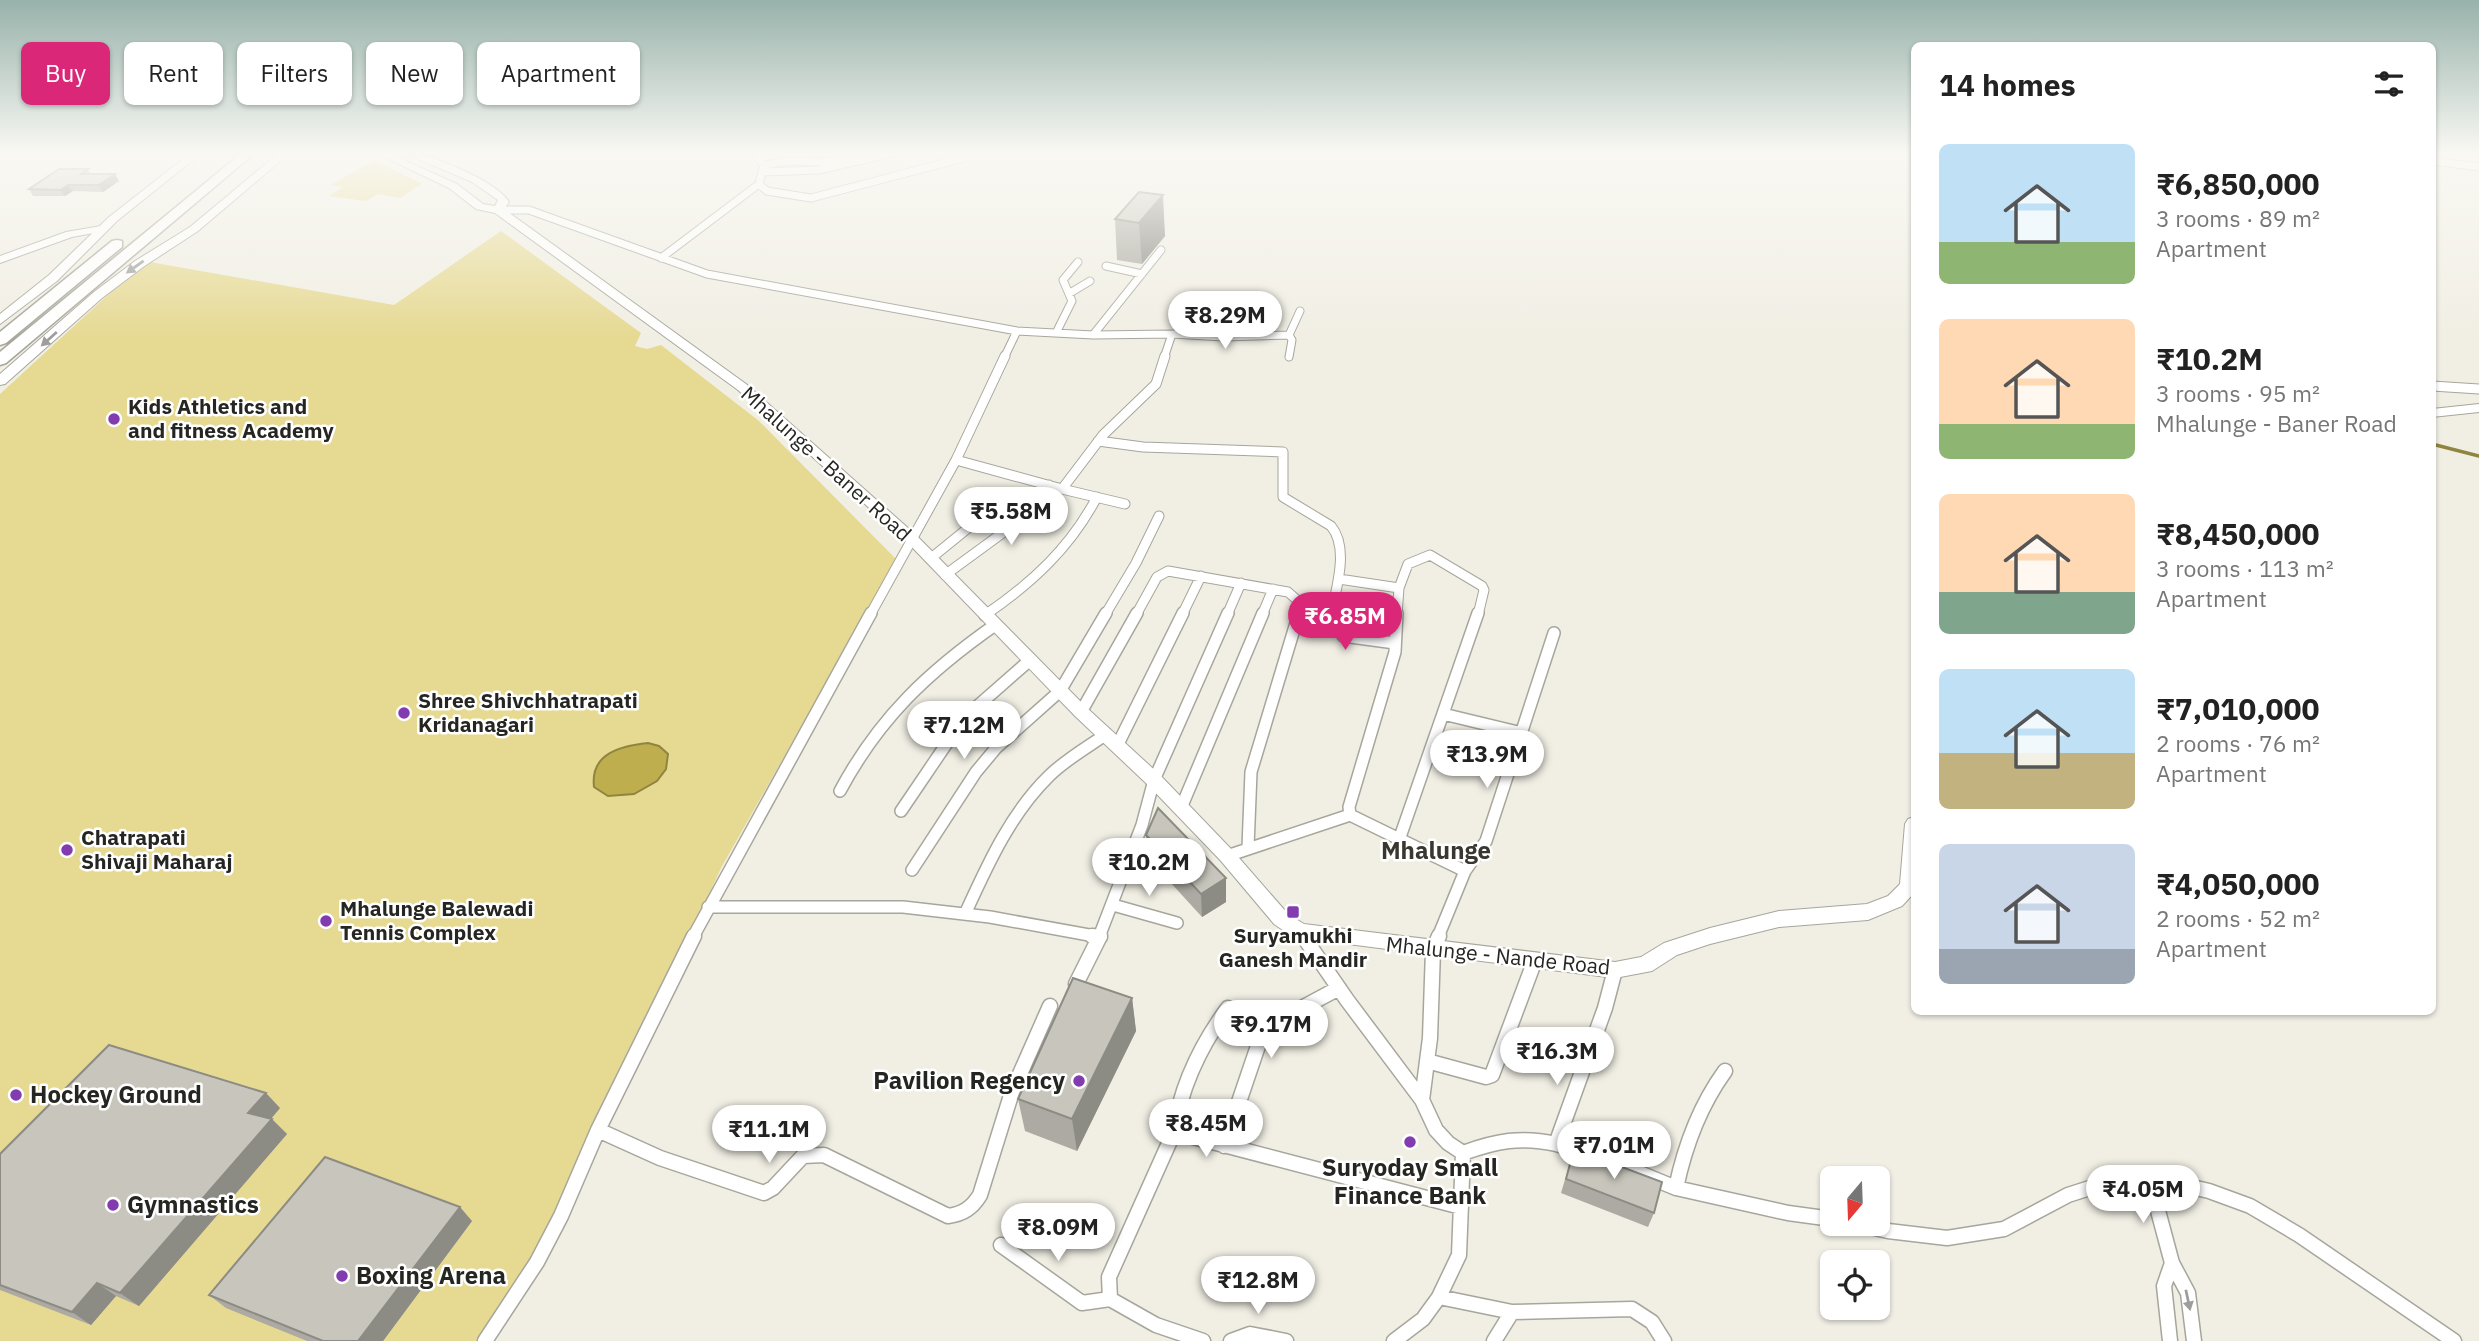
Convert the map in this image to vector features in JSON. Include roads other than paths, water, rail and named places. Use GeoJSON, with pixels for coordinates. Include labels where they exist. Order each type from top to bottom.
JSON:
{"type":"FeatureCollection","features":[{"type":"Feature","properties":{"kind":"highway"},"geometry":{"type":"LineString","coordinates":[[0,340],[154,215]]}},
{"type":"Feature","properties":{"kind":"highway"},"geometry":{"type":"LineString","coordinates":[[0,360],[175,215]]}},
{"type":"Feature","properties":{"kind":"highway"},"geometry":{"type":"LineString","coordinates":[[78,296],[98,295]]}},
{"type":"Feature","properties":{"kind":"main road"},"geometry":{"type":"LineString","coordinates":[[0,320],[53,278],[120,215]]}},
{"type":"Feature","properties":{"kind":"main road"},"geometry":{"type":"LineString","coordinates":[[0,381],[98,295],[211,215]]}},
{"type":"Feature","properties":{"kind":"main road","name":"Mhalunge - Baner Road"},"geometry":{"type":"LineString","coordinates":[[504,215],[742,387],[912,539],[1081,712],[1154,780],[1227,856],[1281,919],[1300,931]]}},
{"type":"Feature","properties":{"kind":"main road"},"geometry":{"type":"LineString","coordinates":[[0,260],[70,234],[102,229]]}},
{"type":"Feature","properties":{"kind":"main road"},"geometry":{"type":"LineString","coordinates":[[53,278],[75,278]]}},
{"type":"Feature","properties":{"kind":"main road"},"geometry":{"type":"LineString","coordinates":[[2436,413],[2479,408]]}},
{"type":"Feature","properties":{"kind":"main road","name":"Mhalunge - Nande Road"},"geometry":{"type":"LineString","coordinates":[[1300,931],[1433,950],[1615,970],[1645,965],[1671,949],[1710,936],[1779,919],[1868,912],[1895,901],[1909,887],[1911,843]]}},
{"type":"Feature","properties":{"kind":"street"},"geometry":{"type":"LineString","coordinates":[[539,215],[706,274],[1017,331],[1223,337],[1289,335]]}},
{"type":"Feature","properties":{"kind":"street"},"geometry":{"type":"LineString","coordinates":[[661,258],[719,215]]}},
{"type":"Feature","properties":{"kind":"street"},"geometry":{"type":"LineString","coordinates":[[1093,335],[1161,250]]}},
{"type":"Feature","properties":{"kind":"street"},"geometry":{"type":"LineString","coordinates":[[1056,333],[1072,301],[1063,280],[1078,262]]}},
{"type":"Feature","properties":{"kind":"street"},"geometry":{"type":"LineString","coordinates":[[1106,266],[1142,274]]}},
{"type":"Feature","properties":{"kind":"street"},"geometry":{"type":"LineString","coordinates":[[1070,293],[1090,281]]}},
{"type":"Feature","properties":{"kind":"street"},"geometry":{"type":"LineString","coordinates":[[1289,335],[1300,311]]}},
{"type":"Feature","properties":{"kind":"street"},"geometry":{"type":"LineString","coordinates":[[485,1341],[549,1239],[598,1130],[708,907],[956,460],[1017,331]]}},
{"type":"Feature","properties":{"kind":"street"},"geometry":{"type":"LineString","coordinates":[[1062,489],[1098,441],[1134,402],[1156,384],[1172,334]]}},
{"type":"Feature","properties":{"kind":"street"},"geometry":{"type":"LineString","coordinates":[[1289,335],[1292,340],[1289,356]]}},
{"type":"Feature","properties":{"kind":"street"},"geometry":{"type":"LineString","coordinates":[[2436,386],[2479,389]]}},
{"type":"Feature","properties":{"kind":"street"},"geometry":{"type":"LineString","coordinates":[[1098,441],[1143,447],[1282,451],[1283,497],[1332,526],[1339,536],[1339,579],[1331,605]]}},
{"type":"Feature","properties":{"kind":"street"},"geometry":{"type":"LineString","coordinates":[[956,460],[1125,504]]}},
{"type":"Feature","properties":{"kind":"street"},"geometry":{"type":"LineString","coordinates":[[945,575],[1012,526],[1049,485]]}},
{"type":"Feature","properties":{"kind":"street"},"geometry":{"type":"LineString","coordinates":[[840,790],[876,728],[935,669],[1058,557],[1083,526],[1097,497]]}},
{"type":"Feature","properties":{"kind":"street"},"geometry":{"type":"LineString","coordinates":[[930,559],[994,507]]}},
{"type":"Feature","properties":{"kind":"street"},"geometry":{"type":"LineString","coordinates":[[912,870],[976,772],[996,748],[1060,691],[1136,562],[1159,516]]}},
{"type":"Feature","properties":{"kind":"street"},"geometry":{"type":"LineString","coordinates":[[1350,815],[1349,807],[1395,643],[1399,588],[1408,564],[1430,555],[1437,557],[1484,590],[1476,622],[1399,840]]}},
{"type":"Feature","properties":{"kind":"street"},"geometry":{"type":"LineString","coordinates":[[1081,712],[1157,577],[1168,571],[1289,592],[1296,596],[1300,607],[1298,619],[1251,772],[1248,847]]}},
{"type":"Feature","properties":{"kind":"street"},"geometry":{"type":"LineString","coordinates":[[1117,746],[1201,576]]}},
{"type":"Feature","properties":{"kind":"street"},"geometry":{"type":"LineString","coordinates":[[1339,579],[1399,588]]}},
{"type":"Feature","properties":{"kind":"street"},"geometry":{"type":"LineString","coordinates":[[1076,984],[1113,905],[1142,825],[1154,780],[1241,583]]}},
{"type":"Feature","properties":{"kind":"street"},"geometry":{"type":"LineString","coordinates":[[1181,808],[1273,589]]}},
{"type":"Feature","properties":{"kind":"street"},"geometry":{"type":"LineString","coordinates":[[1300,607],[1331,605],[1348,613],[1343,636],[1395,643]]}},
{"type":"Feature","properties":{"kind":"street"},"geometry":{"type":"LineString","coordinates":[[1422,1100],[1427,1061],[1433,950],[1465,870],[1486,841],[1554,633]]}},
{"type":"Feature","properties":{"kind":"street"},"geometry":{"type":"LineString","coordinates":[[901,811],[964,718],[993,688],[1030,660]]}},
{"type":"Feature","properties":{"kind":"street"},"geometry":{"type":"LineString","coordinates":[[1443,714],[1522,733]]}},
{"type":"Feature","properties":{"kind":"street"},"geometry":{"type":"LineString","coordinates":[[965,914],[1011,826],[1048,776],[1105,735]]}},
{"type":"Feature","properties":{"kind":"street"},"geometry":{"type":"LineString","coordinates":[[1227,856],[1350,815],[1465,870]]}},
{"type":"Feature","properties":{"kind":"street"},"geometry":{"type":"LineString","coordinates":[[1113,905],[1177,923]]}},
{"type":"Feature","properties":{"kind":"street"},"geometry":{"type":"LineString","coordinates":[[708,907],[903,907],[965,914],[1100,937]]}},
{"type":"Feature","properties":{"kind":"street"},"geometry":{"type":"LineString","coordinates":[[1300,931],[1422,1100],[1436,1130],[1448,1143],[1463,1153]]}},
{"type":"Feature","properties":{"kind":"street"},"geometry":{"type":"LineString","coordinates":[[1427,1061],[1486,1077],[1492,1075],[1535,960]]}},
{"type":"Feature","properties":{"kind":"street"},"geometry":{"type":"LineString","coordinates":[[1556,1144],[1605,1008],[1615,970]]}},
{"type":"Feature","properties":{"kind":"street"},"geometry":{"type":"LineString","coordinates":[[1224,1146],[1259,1043],[1287,1017],[1339,988]]}},
{"type":"Feature","properties":{"kind":"street"},"geometry":{"type":"LineString","coordinates":[[598,1130],[660,1158],[764,1193],[772,1190],[802,1156],[813,1153],[824,1155],[948,1216],[961,1214],[972,1208],[980,1195],[1012,1092],[1050,1006]]}},
{"type":"Feature","properties":{"kind":"street"},"geometry":{"type":"LineString","coordinates":[[1110,1299],[1110,1277],[1174,1132],[1182,1092],[1211,1030],[1228,1008]]}},
{"type":"Feature","properties":{"kind":"street"},"geometry":{"type":"LineString","coordinates":[[1675,1188],[1688,1137],[1711,1089],[1725,1070]]}},
{"type":"Feature","properties":{"kind":"street"},"geometry":{"type":"LineString","coordinates":[[1174,1132],[1461,1207]]}},
{"type":"Feature","properties":{"kind":"street"},"geometry":{"type":"LineString","coordinates":[[1463,1153],[1509,1137],[1527,1136],[1596,1155],[1675,1188],[1820,1217]]}},
{"type":"Feature","properties":{"kind":"street"},"geometry":{"type":"LineString","coordinates":[[1394,1341],[1423,1319],[1439,1297],[1459,1255],[1463,1153]]}},
{"type":"Feature","properties":{"kind":"street"},"geometry":{"type":"LineString","coordinates":[[1890,1231],[1947,1238],[2004,1228],[2068,1195],[2127,1177],[2149,1177],[2209,1191],[2250,1206],[2299,1234],[2454,1341]]}},
{"type":"Feature","properties":{"kind":"street"},"geometry":{"type":"LineString","coordinates":[[2149,1177],[2172,1263],[2188,1293],[2194,1341]]}},
{"type":"Feature","properties":{"kind":"street"},"geometry":{"type":"LineString","coordinates":[[1001,1245],[1082,1303],[1110,1299],[1156,1325],[1203,1341]]}},
{"type":"Feature","properties":{"kind":"street"},"geometry":{"type":"LineString","coordinates":[[2171,1341],[2164,1286],[2172,1263]]}},
{"type":"Feature","properties":{"kind":"street"},"geometry":{"type":"LineString","coordinates":[[1439,1297],[1512,1312],[1632,1309],[1648,1317],[1660,1330],[1664,1341]]}},
{"type":"Feature","properties":{"kind":"street"},"geometry":{"type":"LineString","coordinates":[[1493,1341],[1512,1312]]}},
{"type":"Feature","properties":{"kind":"street"},"geometry":{"type":"LineString","coordinates":[[1231,1341],[1250,1334],[1286,1341]]}},
{"type":"Feature","properties":{"kind":"waterway"},"geometry":{"type":"LineString","coordinates":[[2436,445],[2479,456]]}},
{"type":"Feature","properties":{"kind":"place","name":"Kids Athletics and and fitness Academy"},"geometry":{"type":"Point","coordinates":[114,419]}},
{"type":"Feature","properties":{"kind":"place","name":"Shree Shivchhatrapati Kridanagari"},"geometry":{"type":"Point","coordinates":[404,713]}},
{"type":"Feature","properties":{"kind":"place","name":"Chatrapati Shivaji Maharaj"},"geometry":{"type":"Point","coordinates":[67,850]}},
{"type":"Feature","properties":{"kind":"place","name":"Suryamukhi Ganesh Mandir"},"geometry":{"type":"Point","coordinates":[1293,912]}},
{"type":"Feature","properties":{"kind":"place","name":"Mhalunge Balewadi Tennis Complex"},"geometry":{"type":"Point","coordinates":[326,921]}},
{"type":"Feature","properties":{"kind":"place","name":"Pavilion Regency"},"geometry":{"type":"Point","coordinates":[1079,1081]}},
{"type":"Feature","properties":{"kind":"place","name":"Hockey Ground"},"geometry":{"type":"Point","coordinates":[16,1095]}},
{"type":"Feature","properties":{"kind":"place","name":"Suryoday Small Finance Bank"},"geometry":{"type":"Point","coordinates":[1410,1142]}},
{"type":"Feature","properties":{"kind":"place","name":"Gymnastics"},"geometry":{"type":"Point","coordinates":[113,1205]}},
{"type":"Feature","properties":{"kind":"place","name":"Boxing Arena"},"geometry":{"type":"Point","coordinates":[342,1276]}},
{"type":"Feature","properties":{"kind":"district","name":"Mhalunge"},"geometry":{"type":"Point","coordinates":[1436,851]}}]}
